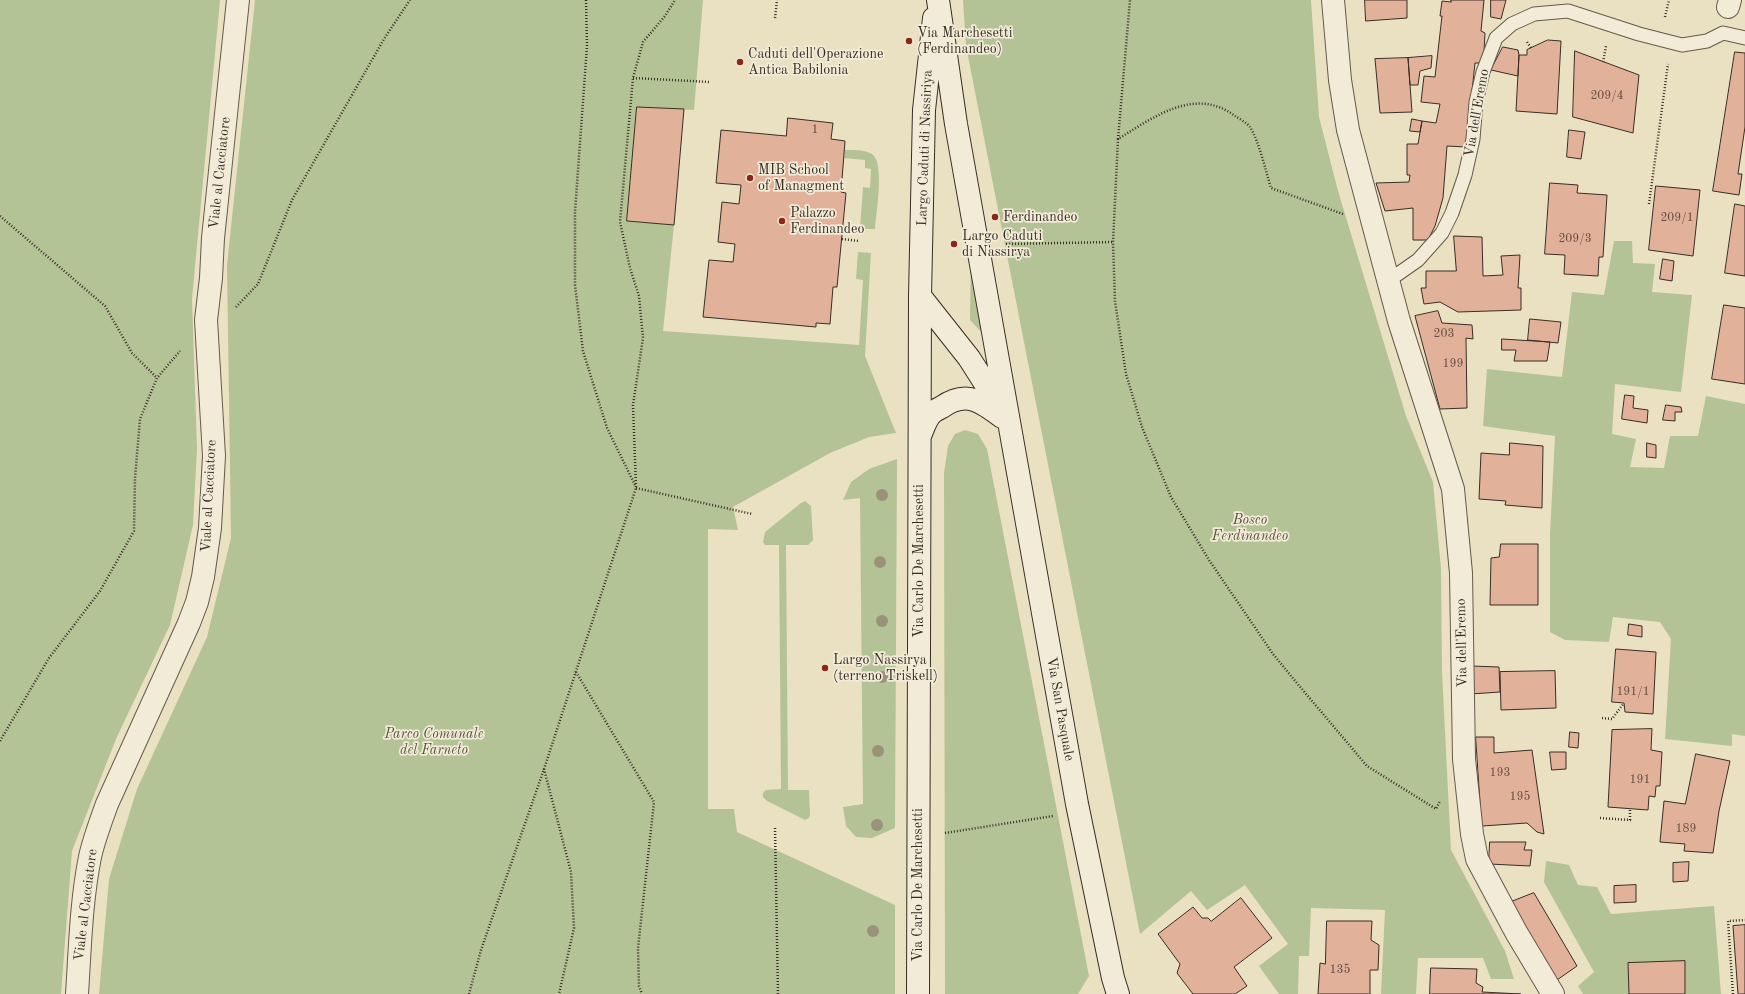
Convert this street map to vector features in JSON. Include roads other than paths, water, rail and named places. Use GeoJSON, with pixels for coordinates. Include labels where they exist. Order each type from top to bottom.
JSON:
{"type":"FeatureCollection","features":[{"type":"Feature","properties":{"kind":"street","name":"Viale al Cacciatore"},"geometry":{"type":"LineString","coordinates":[[77,994],[81,926],[90,856],[107,804],[189,623],[197,602],[207,551],[210,528],[214,456],[206,320],[211,278],[212,238],[238,0]]}},
{"type":"Feature","properties":{"kind":"street","name":"Largo Caduti di Nassiriya"},"geometry":{"type":"LineString","coordinates":[[920,296],[924,110],[929,52],[937,0]]}},
{"type":"Feature","properties":{"kind":"street","name":"Largo Caduti di Nassiriya"},"geometry":{"type":"LineString","coordinates":[[937,0],[956,124],[1010,422]]}},
{"type":"Feature","properties":{"kind":"street","name":"Via dell'Eremo"},"geometry":{"type":"LineString","coordinates":[[1333,0],[1340,80],[1348,130],[1399,321],[1453,489],[1461,573],[1464,759],[1472,834],[1477,859],[1516,932],[1553,994]]}},
{"type":"Feature","properties":{"kind":"street"},"geometry":{"type":"LineString","coordinates":[[920,296],[969,358],[1010,422]]}},
{"type":"Feature","properties":{"kind":"street","name":"Via Carlo De Marchesetti"},"geometry":{"type":"LineString","coordinates":[[918,994],[920,296]]}},
{"type":"Feature","properties":{"kind":"street"},"geometry":{"type":"LineString","coordinates":[[920,437],[931,414],[948,402],[963,397],[978,400],[1010,422]]}},
{"type":"Feature","properties":{"kind":"street","name":"Via San Pasquale"},"geometry":{"type":"LineString","coordinates":[[1010,422],[1077,804],[1113,978],[1118,994]]}},
{"type":"Feature","properties":{"kind":"lane","name":"Via dell'Eremo"},"geometry":{"type":"LineString","coordinates":[[1388,281],[1418,260],[1442,233],[1452,213],[1465,175],[1473,139],[1476,102],[1482,72],[1496,38],[1512,24],[1534,14],[1568,12],[1639,34],[1682,45],[1707,41],[1723,33],[1745,38]]}},
{"type":"Feature","properties":{"kind":"place","name":"Via Marchesetti (Ferdinandeo)"},"geometry":{"type":"Point","coordinates":[909,41]}},
{"type":"Feature","properties":{"kind":"place","name":"Caduti dell'Operazione Antica Babilonia"},"geometry":{"type":"Point","coordinates":[740,62]}},
{"type":"Feature","properties":{"kind":"place","name":"MIB School of Managment"},"geometry":{"type":"Point","coordinates":[750,178]}},
{"type":"Feature","properties":{"kind":"place","name":"Ferdinandeo"},"geometry":{"type":"Point","coordinates":[995,217]}},
{"type":"Feature","properties":{"kind":"place","name":"Palazzo Ferdinandeo"},"geometry":{"type":"Point","coordinates":[782,221]}},
{"type":"Feature","properties":{"kind":"place","name":"Largo Caduti di Nassirya"},"geometry":{"type":"Point","coordinates":[954,244]}},
{"type":"Feature","properties":{"kind":"place","name":"Largo Nassirya (terreno Triskell)"},"geometry":{"type":"Point","coordinates":[825,668]}},
{"type":"Feature","properties":{"kind":"park label","name":"Bosco Ferdinandeo"},"geometry":{"type":"Point","coordinates":[1250,528]}},
{"type":"Feature","properties":{"kind":"park label","name":"Parco Comunale del Farneto"},"geometry":{"type":"Point","coordinates":[434,742]}}]}
